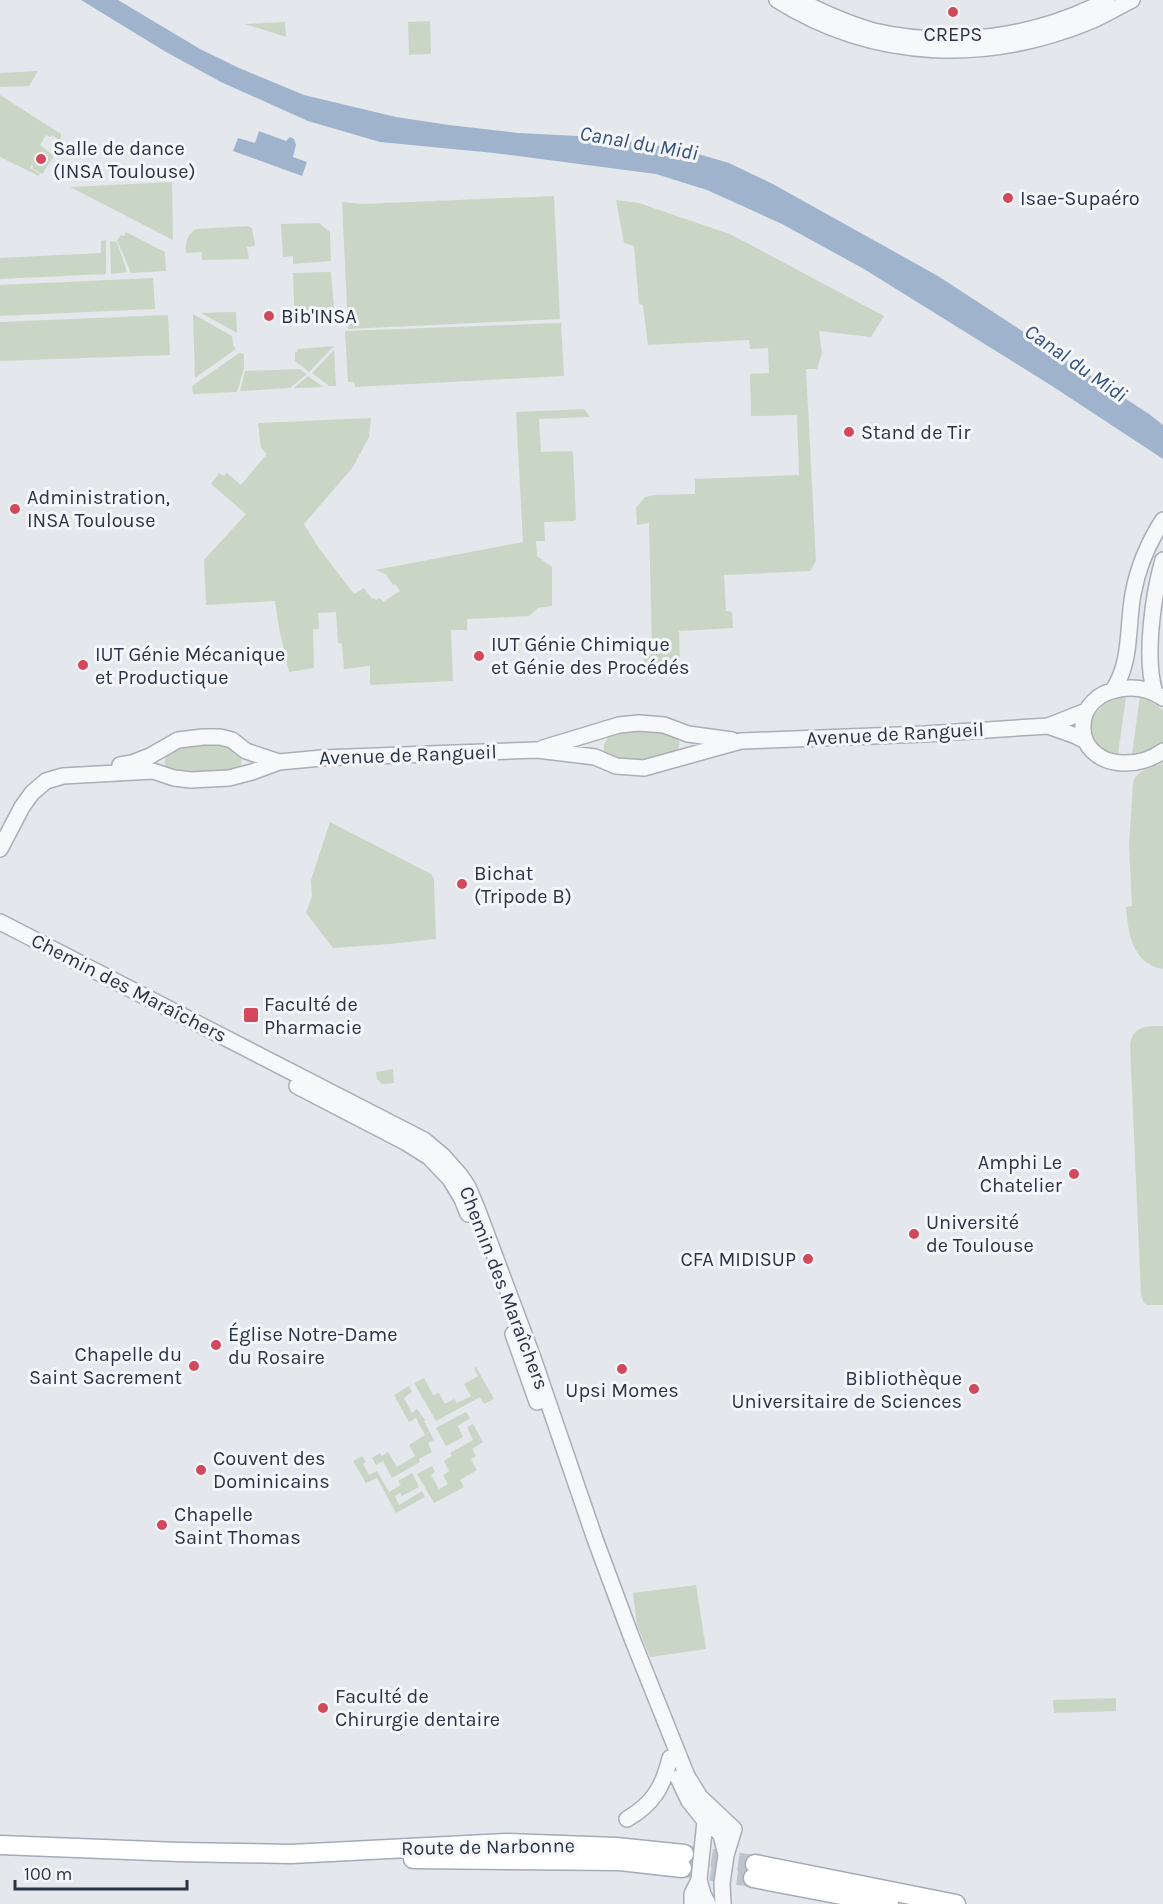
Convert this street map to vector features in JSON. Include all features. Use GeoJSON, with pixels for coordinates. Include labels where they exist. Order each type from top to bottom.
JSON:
{"type":"FeatureCollection","features":[{"type":"Feature","properties":{"kind":"main road","name":"Route de Narbonne"},"geometry":{"type":"LineString","coordinates":[[0,1845],[291,1854],[319,1860],[479,1858],[683,1861]]}},
{"type":"Feature","properties":{"kind":"main road"},"geometry":{"type":"LineString","coordinates":[[889,1904],[754,1871],[956,1904]]}},
{"type":"Feature","properties":{"kind":"street"},"geometry":{"type":"LineString","coordinates":[[777,0],[816,22],[870,41],[902,47],[951,51],[990,49],[1021,44],[1093,20],[1132,0]]}},
{"type":"Feature","properties":{"kind":"street"},"geometry":{"type":"LineString","coordinates":[[798,0],[846,22],[874,30],[927,38],[962,39],[989,37],[1034,28],[1089,9],[1107,0]]}},
{"type":"Feature","properties":{"kind":"street"},"geometry":{"type":"LineString","coordinates":[[1113,690],[1123,671],[1136,580],[1149,544],[1163,520]]}},
{"type":"Feature","properties":{"kind":"street"},"geometry":{"type":"LineString","coordinates":[[1159,695],[1151,680],[1150,653],[1157,584],[1163,560]]}},
{"type":"Feature","properties":{"kind":"street"},"geometry":{"type":"LineString","coordinates":[[1113,690],[1134,687],[1159,695]]}},
{"type":"Feature","properties":{"kind":"street","name":"Avenue de Rangueil"},"geometry":{"type":"LineString","coordinates":[[0,849],[32,793],[46,781],[63,776],[153,771],[174,778],[191,780],[229,777],[252,772],[279,762],[322,758],[537,750],[595,757],[616,766],[644,768],[741,741],[925,734],[1048,726],[1086,711],[1093,702],[1113,690]]}},
{"type":"Feature","properties":{"kind":"street"},"geometry":{"type":"LineString","coordinates":[[1085,741],[1083,721],[1086,711]]}},
{"type":"Feature","properties":{"kind":"street","name":"Avenue de Rangueil"},"geometry":{"type":"LineString","coordinates":[[537,750],[619,725],[639,723],[664,725],[688,734],[741,741]]}},
{"type":"Feature","properties":{"kind":"street","name":"Avenue de Rangueil"},"geometry":{"type":"LineString","coordinates":[[1048,726],[1076,736],[1106,760],[1118,763],[1136,763],[1163,751]]}},
{"type":"Feature","properties":{"kind":"street"},"geometry":{"type":"LineString","coordinates":[[604,760],[600,755],[598,745],[607,729]]}},
{"type":"Feature","properties":{"kind":"street"},"geometry":{"type":"LineString","coordinates":[[676,760],[683,746],[682,736],[677,730]]}},
{"type":"Feature","properties":{"kind":"street","name":"Avenue de Rangueil"},"geometry":{"type":"LineString","coordinates":[[0,831],[27,786],[41,774],[57,769],[132,763],[178,740],[203,736],[232,740],[246,750],[279,762]]}},
{"type":"Feature","properties":{"kind":"street"},"geometry":{"type":"LineString","coordinates":[[160,773],[157,762],[164,748]]}},
{"type":"Feature","properties":{"kind":"street"},"geometry":{"type":"LineString","coordinates":[[242,773],[249,760],[246,750]]}},
{"type":"Feature","properties":{"kind":"street","name":"Chemin des Maraîchers"},"geometry":{"type":"LineString","coordinates":[[0,922],[424,1140],[460,1175],[468,1187],[478,1212],[533,1358],[595,1539],[687,1776],[697,1793],[734,1829],[726,1855]]}},
{"type":"Feature","properties":{"kind":"street","name":"Chemin des Maraîchers"},"geometry":{"type":"LineString","coordinates":[[0,933],[405,1142],[429,1157],[444,1171],[465,1207],[520,1352],[623,1643],[670,1758],[689,1801],[705,1821],[721,1834],[726,1855]]}},
{"type":"Feature","properties":{"kind":"street"},"geometry":{"type":"LineString","coordinates":[[627,1819],[642,1811],[655,1796],[666,1775],[670,1758]]}},
{"type":"Feature","properties":{"kind":"street"},"geometry":{"type":"LineString","coordinates":[[692,1904],[692,1894],[699,1880],[705,1821]]}},
{"type":"Feature","properties":{"kind":"street"},"geometry":{"type":"LineString","coordinates":[[723,1904],[722,1883],[726,1855]]}},
{"type":"Feature","properties":{"kind":"street"},"geometry":{"type":"LineString","coordinates":[[699,1880],[708,1904]]}},
{"type":"Feature","properties":{"kind":"green space"},"geometry":{"type":"Polygon","coordinates":[[[430,21],[431,54],[409,55],[408,22],[430,21]]]}},
{"type":"Feature","properties":{"kind":"green space"},"geometry":{"type":"Polygon","coordinates":[[[285,22],[286,37],[245,24],[285,22]]]}},
{"type":"Feature","properties":{"kind":"green space"},"geometry":{"type":"Polygon","coordinates":[[[38,71],[29,86],[0,87],[0,73],[38,71]]]}},
{"type":"Feature","properties":{"kind":"green space"},"geometry":{"type":"Polygon","coordinates":[[[0,95],[61,134],[61,141],[52,135],[50,137],[46,135],[40,145],[54,156],[42,174],[32,168],[32,164],[30,168],[40,174],[39,176],[0,157],[0,95]]]}},
{"type":"Feature","properties":{"kind":"green space"},"geometry":{"type":"Polygon","coordinates":[[[172,182],[173,240],[70,187],[172,182]]]}},
{"type":"Feature","properties":{"kind":"green space"},"geometry":{"type":"Polygon","coordinates":[[[554,196],[560,319],[348,329],[342,202],[362,204],[554,196]]]}},
{"type":"Feature","properties":{"kind":"green space"},"geometry":{"type":"Polygon","coordinates":[[[616,200],[639,203],[732,235],[884,316],[871,337],[819,331],[822,353],[817,369],[806,369],[816,561],[810,571],[724,575],[726,611],[732,612],[733,628],[679,631],[680,661],[651,664],[644,670],[643,652],[652,650],[649,523],[637,525],[636,508],[645,497],[695,494],[695,479],[799,475],[797,415],[751,416],[750,374],[769,373],[768,348],[750,349],[749,340],[648,345],[643,305],[639,304],[634,246],[624,243],[616,200]]]}},
{"type":"Feature","properties":{"kind":"green space"},"geometry":{"type":"Polygon","coordinates":[[[319,223],[330,232],[331,261],[293,264],[293,256],[283,257],[281,224],[319,223]]]}},
{"type":"Feature","properties":{"kind":"green space"},"geometry":{"type":"Polygon","coordinates":[[[248,226],[252,228],[255,246],[247,247],[249,259],[202,260],[202,252],[186,253],[187,239],[196,229],[248,226]]]}},
{"type":"Feature","properties":{"kind":"green space"},"geometry":{"type":"Polygon","coordinates":[[[126,232],[165,252],[166,271],[131,273],[117,240],[126,232]]]}},
{"type":"Feature","properties":{"kind":"green space"},"geometry":{"type":"Polygon","coordinates":[[[106,240],[106,274],[0,279],[0,258],[101,253],[101,241],[106,240]]]}},
{"type":"Feature","properties":{"kind":"green space"},"geometry":{"type":"Polygon","coordinates":[[[110,241],[117,242],[127,272],[111,274],[110,241]]]}},
{"type":"Feature","properties":{"kind":"green space"},"geometry":{"type":"Polygon","coordinates":[[[331,272],[335,321],[315,324],[314,315],[305,317],[306,324],[295,325],[293,273],[331,272]]]}},
{"type":"Feature","properties":{"kind":"green space"},"geometry":{"type":"Polygon","coordinates":[[[153,278],[155,309],[0,316],[0,285],[153,278]]]}},
{"type":"Feature","properties":{"kind":"green space"},"geometry":{"type":"Polygon","coordinates":[[[236,312],[237,333],[201,313],[236,312]]]}},
{"type":"Feature","properties":{"kind":"green space"},"geometry":{"type":"Polygon","coordinates":[[[193,314],[232,336],[236,349],[195,378],[193,314]]]}},
{"type":"Feature","properties":{"kind":"green space"},"geometry":{"type":"Polygon","coordinates":[[[168,315],[170,355],[0,361],[0,322],[168,315]]]}},
{"type":"Feature","properties":{"kind":"green space"},"geometry":{"type":"Polygon","coordinates":[[[561,323],[564,376],[355,387],[354,382],[348,382],[345,331],[561,323]]]}},
{"type":"Feature","properties":{"kind":"green space"},"geometry":{"type":"Polygon","coordinates":[[[334,346],[309,372],[295,361],[295,352],[298,349],[334,346]]]}},
{"type":"Feature","properties":{"kind":"green space"},"geometry":{"type":"Polygon","coordinates":[[[334,350],[336,386],[329,386],[312,373],[334,350]]]}},
{"type":"Feature","properties":{"kind":"green space"},"geometry":{"type":"Polygon","coordinates":[[[239,353],[244,354],[244,369],[237,392],[193,394],[192,386],[239,353]]]}},
{"type":"Feature","properties":{"kind":"green space"},"geometry":{"type":"Polygon","coordinates":[[[299,369],[307,374],[290,388],[240,391],[245,371],[299,369]]]}},
{"type":"Feature","properties":{"kind":"green space"},"geometry":{"type":"Polygon","coordinates":[[[308,376],[323,387],[294,388],[308,376]]]}},
{"type":"Feature","properties":{"kind":"green space"},"geometry":{"type":"Polygon","coordinates":[[[584,409],[590,417],[539,419],[541,452],[573,452],[576,519],[574,521],[544,522],[545,541],[536,541],[537,556],[552,567],[552,606],[538,608],[529,616],[467,619],[467,630],[451,630],[453,681],[370,685],[370,666],[344,669],[342,644],[338,643],[336,612],[318,613],[319,629],[313,629],[314,668],[289,672],[275,601],[206,605],[204,560],[246,514],[211,484],[219,473],[224,476],[227,473],[241,485],[267,454],[261,448],[258,423],[371,418],[369,437],[353,467],[304,524],[318,547],[354,594],[364,588],[372,599],[380,598],[383,602],[400,591],[386,574],[375,570],[523,542],[516,412],[584,409]]]}},
{"type":"Feature","properties":{"kind":"green space"},"geometry":{"type":"Polygon","coordinates":[[[1125,695],[1118,754],[1104,749],[1095,742],[1091,734],[1091,725],[1094,715],[1102,707],[1125,695]]]}},
{"type":"Feature","properties":{"kind":"green space"},"geometry":{"type":"Polygon","coordinates":[[[1140,696],[1163,710],[1163,742],[1152,749],[1133,755],[1132,754],[1140,696]]]}},
{"type":"Feature","properties":{"kind":"green space"},"geometry":{"type":"Polygon","coordinates":[[[633,730],[668,734],[679,742],[678,748],[671,756],[631,763],[607,757],[604,746],[609,737],[633,730]]]}},
{"type":"Feature","properties":{"kind":"green space"},"geometry":{"type":"Polygon","coordinates":[[[192,744],[219,744],[230,748],[242,756],[241,765],[235,771],[195,775],[166,769],[168,754],[192,744]]]}},
{"type":"Feature","properties":{"kind":"green space"},"geometry":{"type":"Polygon","coordinates":[[[1163,763],[1163,969],[1144,961],[1138,954],[1130,936],[1126,907],[1132,906],[1129,846],[1133,782],[1141,772],[1163,763]]]}},
{"type":"Feature","properties":{"kind":"green space"},"geometry":{"type":"Polygon","coordinates":[[[330,822],[431,874],[434,879],[436,939],[333,948],[306,913],[312,896],[311,880],[330,822]]]}},
{"type":"Feature","properties":{"kind":"green space"},"geometry":{"type":"Polygon","coordinates":[[[1163,1026],[1163,1305],[1147,1305],[1141,1295],[1130,1044],[1138,1030],[1163,1026]]]}},
{"type":"Feature","properties":{"kind":"green space"},"geometry":{"type":"Polygon","coordinates":[[[393,1069],[394,1083],[382,1084],[377,1079],[376,1072],[393,1069]]]}},
{"type":"Feature","properties":{"kind":"green space"},"geometry":{"type":"Polygon","coordinates":[[[476,1367],[494,1399],[484,1404],[480,1397],[436,1421],[414,1383],[424,1378],[433,1395],[439,1393],[445,1404],[454,1399],[457,1403],[471,1396],[464,1384],[478,1376],[474,1368],[476,1367]]]}},
{"type":"Feature","properties":{"kind":"green space"},"geometry":{"type":"Polygon","coordinates":[[[409,1386],[412,1392],[404,1398],[412,1413],[417,1409],[425,1420],[434,1440],[428,1443],[432,1452],[419,1459],[420,1462],[392,1478],[383,1461],[376,1465],[372,1458],[380,1453],[382,1456],[388,1452],[397,1467],[415,1456],[409,1445],[425,1435],[416,1418],[409,1422],[394,1395],[409,1386]]]}},
{"type":"Feature","properties":{"kind":"green space"},"geometry":{"type":"Polygon","coordinates":[[[466,1412],[470,1418],[458,1426],[463,1437],[446,1446],[436,1428],[466,1412]]]}},
{"type":"Feature","properties":{"kind":"green space"},"geometry":{"type":"Polygon","coordinates":[[[473,1424],[483,1442],[472,1449],[476,1456],[471,1459],[477,1470],[460,1480],[464,1487],[434,1503],[417,1474],[432,1466],[435,1472],[431,1475],[439,1489],[448,1484],[443,1475],[449,1471],[444,1461],[452,1456],[450,1453],[473,1440],[467,1427],[473,1424]]]}},
{"type":"Feature","properties":{"kind":"green space"},"geometry":{"type":"Polygon","coordinates":[[[362,1456],[366,1462],[363,1464],[369,1475],[377,1471],[389,1492],[401,1485],[398,1481],[412,1473],[419,1487],[402,1496],[400,1493],[395,1496],[399,1505],[422,1491],[425,1497],[396,1513],[377,1478],[366,1483],[353,1461],[362,1456]]]}},
{"type":"Feature","properties":{"kind":"green space"},"geometry":{"type":"Polygon","coordinates":[[[696,1585],[706,1649],[650,1657],[637,1625],[633,1593],[696,1585]]]}},
{"type":"Feature","properties":{"kind":"green space"},"geometry":{"type":"Polygon","coordinates":[[[1116,1698],[1116,1711],[1054,1713],[1053,1700],[1116,1698]]]}},
{"type":"Feature","properties":{"kind":"water","name":"Canal du Midi"},"geometry":{"type":"Polygon","coordinates":[[[81,0],[118,0],[200,49],[304,95],[396,117],[518,133],[598,137],[688,151],[729,163],[771,183],[938,276],[1149,414],[1163,425],[1163,459],[1052,386],[864,269],[782,224],[707,190],[656,174],[494,153],[380,142],[308,121],[221,82],[166,52],[81,0]]]}},
{"type":"Feature","properties":{"kind":"water"},"geometry":{"type":"Polygon","coordinates":[[[259,131],[286,141],[290,137],[294,139],[296,145],[293,157],[307,162],[302,176],[233,151],[238,138],[255,143],[259,131]]]}},
{"type":"Feature","properties":{"kind":"tunnel"},"geometry":{"type":"LineString","coordinates":[[685,1854],[755,1864]]}},
{"type":"Feature","properties":{"kind":"tunnel"},"geometry":{"type":"LineString","coordinates":[[684,1868],[753,1878]]}},
{"type":"Feature","properties":{"kind":"place","name":"CREPS"},"geometry":{"type":"Point","coordinates":[953,12]}},
{"type":"Feature","properties":{"kind":"place","name":"Salle de dance (INSA Toulouse)"},"geometry":{"type":"Point","coordinates":[41,159]}},
{"type":"Feature","properties":{"kind":"place","name":"Isae-Supaéro"},"geometry":{"type":"Point","coordinates":[1008,198]}},
{"type":"Feature","properties":{"kind":"place","name":"Bib'INSA"},"geometry":{"type":"Point","coordinates":[269,316]}},
{"type":"Feature","properties":{"kind":"place","name":"Stand de Tir"},"geometry":{"type":"Point","coordinates":[849,432]}},
{"type":"Feature","properties":{"kind":"place","name":"Administration, INSA Toulouse"},"geometry":{"type":"Point","coordinates":[15,509]}},
{"type":"Feature","properties":{"kind":"place","name":"IUT Génie Chimique et Génie des Procédés"},"geometry":{"type":"Point","coordinates":[479,656]}},
{"type":"Feature","properties":{"kind":"place","name":"IUT Génie Mécanique et Productique"},"geometry":{"type":"Point","coordinates":[83,665]}},
{"type":"Feature","properties":{"kind":"place","name":"Bichat (Tripode B)"},"geometry":{"type":"Point","coordinates":[462,884]}},
{"type":"Feature","properties":{"kind":"place","name":"Faculté de Pharmacie"},"geometry":{"type":"Point","coordinates":[251,1015]}},
{"type":"Feature","properties":{"kind":"place","name":"Amphi Le Chatelier"},"geometry":{"type":"Point","coordinates":[1074,1174]}},
{"type":"Feature","properties":{"kind":"place","name":"Université de Toulouse"},"geometry":{"type":"Point","coordinates":[914,1234]}},
{"type":"Feature","properties":{"kind":"place","name":"CFA MIDISUP"},"geometry":{"type":"Point","coordinates":[808,1259]}},
{"type":"Feature","properties":{"kind":"place","name":"Église Notre-Dame du Rosaire"},"geometry":{"type":"Point","coordinates":[216,1345]}},
{"type":"Feature","properties":{"kind":"place","name":"Chapelle du Saint Sacrement"},"geometry":{"type":"Point","coordinates":[194,1366]}},
{"type":"Feature","properties":{"kind":"place","name":"Upsi Momes"},"geometry":{"type":"Point","coordinates":[622,1369]}},
{"type":"Feature","properties":{"kind":"place","name":"Bibliothèque Universitaire de Sciences"},"geometry":{"type":"Point","coordinates":[974,1389]}},
{"type":"Feature","properties":{"kind":"place","name":"Couvent des Dominicains"},"geometry":{"type":"Point","coordinates":[201,1470]}},
{"type":"Feature","properties":{"kind":"place","name":"Chapelle Saint Thomas"},"geometry":{"type":"Point","coordinates":[162,1525]}},
{"type":"Feature","properties":{"kind":"place","name":"Faculté de Chirurgie dentaire"},"geometry":{"type":"Point","coordinates":[323,1708]}}]}
